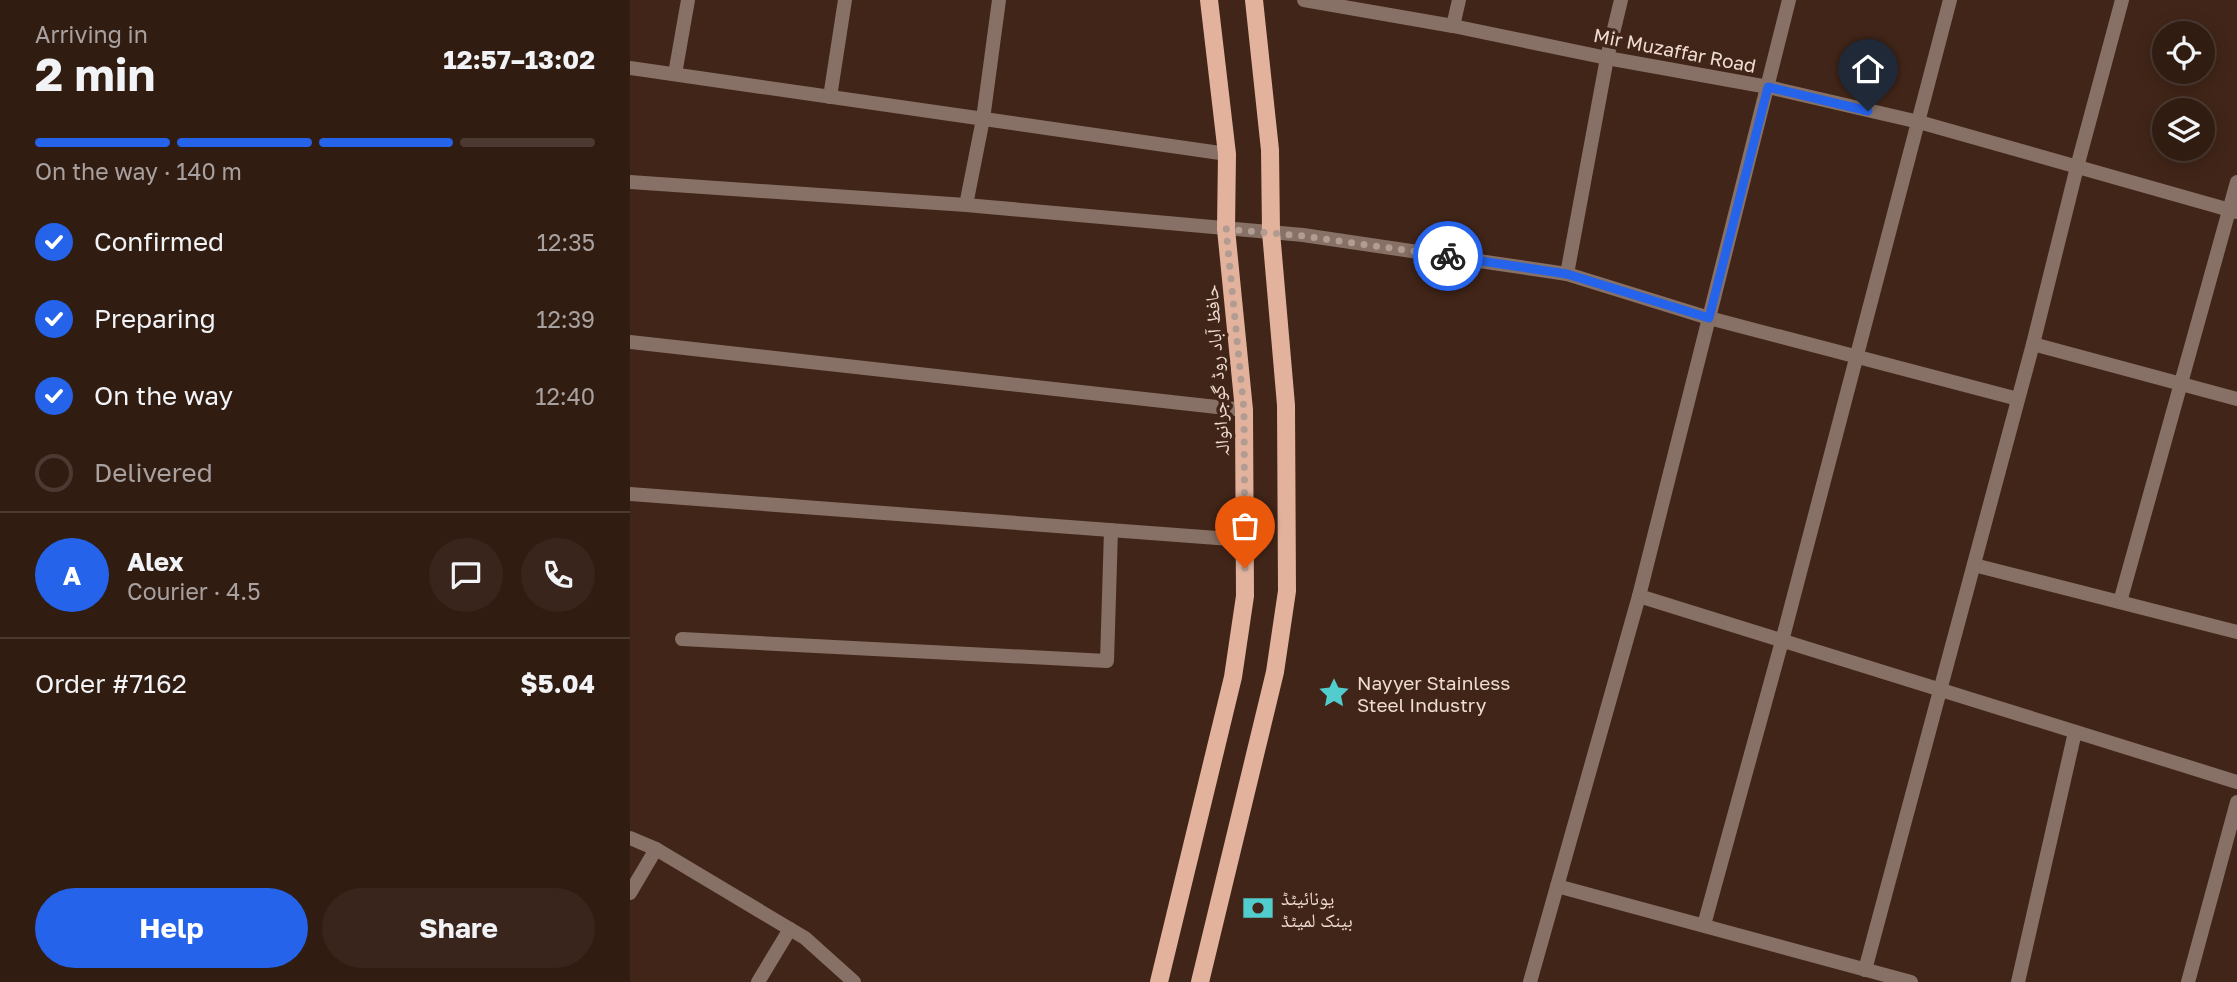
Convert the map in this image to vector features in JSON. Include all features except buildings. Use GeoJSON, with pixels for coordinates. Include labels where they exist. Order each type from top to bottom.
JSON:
{"type":"FeatureCollection","features":[{"type":"Feature","properties":{"kind":"main road","name":"حافظ آباد روڈ گوجرانوالہ"},"geometry":{"type":"LineString","coordinates":[[1159,982],[1233,677],[1245,596],[1244,410],[1226,229],[1227,154],[1209,0]]}},
{"type":"Feature","properties":{"kind":"main road"},"geometry":{"type":"LineString","coordinates":[[1200,982],[1275,672],[1287,591],[1286,405],[1271,232],[1270,150],[1254,0]]}},
{"type":"Feature","properties":{"kind":"street"},"geometry":{"type":"LineString","coordinates":[[675,74],[688,0]]}},
{"type":"Feature","properties":{"kind":"street"},"geometry":{"type":"LineString","coordinates":[[830,97],[845,0]]}},
{"type":"Feature","properties":{"kind":"street"},"geometry":{"type":"LineString","coordinates":[[966,205],[983,119],[999,0]]}},
{"type":"Feature","properties":{"kind":"street","name":"Mir Muzaffar Road"},"geometry":{"type":"LineString","coordinates":[[1304,0],[1768,87],[1919,122],[2233,211]]}},
{"type":"Feature","properties":{"kind":"street"},"geometry":{"type":"LineString","coordinates":[[1453,26],[1459,0]]}},
{"type":"Feature","properties":{"kind":"street"},"geometry":{"type":"LineString","coordinates":[[1567,274],[1621,0]]}},
{"type":"Feature","properties":{"kind":"street"},"geometry":{"type":"LineString","coordinates":[[1530,982],[1639,596],[1788,0]]}},
{"type":"Feature","properties":{"kind":"street"},"geometry":{"type":"LineString","coordinates":[[1704,926],[1858,356],[1950,0]]}},
{"type":"Feature","properties":{"kind":"street"},"geometry":{"type":"LineString","coordinates":[[1865,970],[2122,0]]}},
{"type":"Feature","properties":{"kind":"street"},"geometry":{"type":"LineString","coordinates":[[630,68],[1227,154]]}},
{"type":"Feature","properties":{"kind":"street"},"geometry":{"type":"LineString","coordinates":[[2120,602],[2233,211],[2237,182]]}},
{"type":"Feature","properties":{"kind":"street"},"geometry":{"type":"LineString","coordinates":[[630,183],[966,205],[1271,232],[1567,274],[1709,318],[2018,398]]}},
{"type":"Feature","properties":{"kind":"street"},"geometry":{"type":"LineString","coordinates":[[630,342],[1244,410]]}},
{"type":"Feature","properties":{"kind":"street"},"geometry":{"type":"LineString","coordinates":[[2033,344],[2237,399]]}},
{"type":"Feature","properties":{"kind":"street"},"geometry":{"type":"LineString","coordinates":[[630,494],[1244,540]]}},
{"type":"Feature","properties":{"kind":"street"},"geometry":{"type":"LineString","coordinates":[[682,639],[1107,661],[1111,530]]}},
{"type":"Feature","properties":{"kind":"street"},"geometry":{"type":"LineString","coordinates":[[1973,565],[2237,632]]}},
{"type":"Feature","properties":{"kind":"street"},"geometry":{"type":"LineString","coordinates":[[1639,596],[2237,782]]}},
{"type":"Feature","properties":{"kind":"street"},"geometry":{"type":"LineString","coordinates":[[2018,982],[2075,732]]}},
{"type":"Feature","properties":{"kind":"street"},"geometry":{"type":"LineString","coordinates":[[2188,982],[2237,802]]}},
{"type":"Feature","properties":{"kind":"street"},"geometry":{"type":"LineString","coordinates":[[630,838],[656,849],[805,938],[855,982]]}},
{"type":"Feature","properties":{"kind":"street"},"geometry":{"type":"LineString","coordinates":[[630,893],[656,849]]}},
{"type":"Feature","properties":{"kind":"street"},"geometry":{"type":"LineString","coordinates":[[1557,886],[1911,982]]}},
{"type":"Feature","properties":{"kind":"street"},"geometry":{"type":"LineString","coordinates":[[758,982],[790,929]]}},
{"type":"Feature","properties":{"kind":"way so far"},"geometry":{"type":"LineString","coordinates":[[1245,568],[1244,410],[1226,229],[1303,236],[1448,256]]}},
{"type":"Feature","properties":{"kind":"place","name":"Nayyer Stainless Steel Industry"},"geometry":{"type":"Point","coordinates":[1334,693]}},
{"type":"Feature","properties":{"kind":"place","name":"یونائیٹڈ بینک لمیٹڈ"},"geometry":{"type":"Point","coordinates":[1258,908]}},
{"type":"Feature","properties":{"kind":"route"},"geometry":{"type":"LineString","coordinates":[[1448,256],[1567,274],[1709,318],[1768,87],[1868,111]]}}]}
